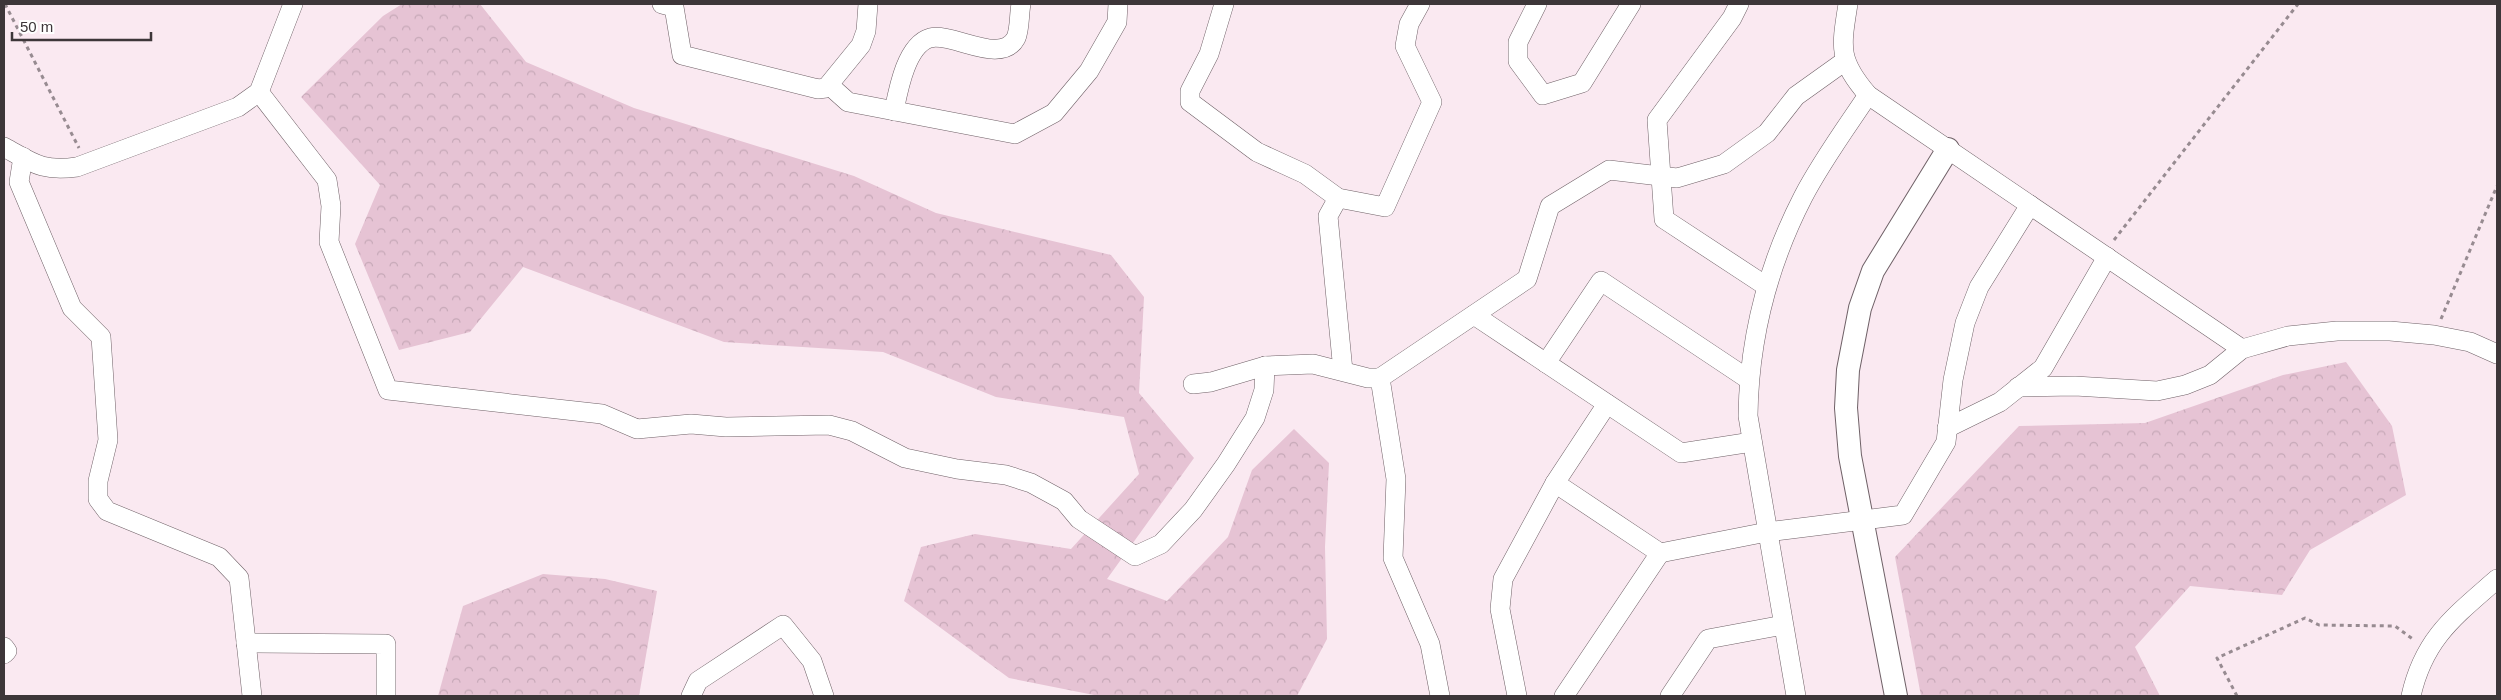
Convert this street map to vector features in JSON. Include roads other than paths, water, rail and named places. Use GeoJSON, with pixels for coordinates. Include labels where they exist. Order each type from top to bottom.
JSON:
{"type":"FeatureCollection","features":[{"type":"Feature","properties":{"kind":"street"},"geometry":{"type":"LineString","coordinates":[[4,146],[39,166],[55,170],[87,163],[238,107],[259,92],[293,4]]}},
{"type":"Feature","properties":{"kind":"street"},"geometry":{"type":"LineString","coordinates":[[662,4],[674,7],[682,55],[818,89],[826,88],[861,46],[866,31],[868,4]]}},
{"type":"Feature","properties":{"kind":"street"},"geometry":{"type":"LineString","coordinates":[[894,111],[900,76],[919,45],[929,38],[939,38],[997,50],[1009,47],[1016,37],[1021,4]]}},
{"type":"Feature","properties":{"kind":"street"},"geometry":{"type":"LineString","coordinates":[[828,85],[848,102],[1015,134],[1054,113],[1090,71],[1117,22],[1118,4]]}},
{"type":"Feature","properties":{"kind":"street"},"geometry":{"type":"LineString","coordinates":[[1224,4],[1209,54],[1190,90],[1190,102],[1257,152],[1305,174],[1338,198],[1385,207],[1432,102],[1405,46],[1409,24],[1420,4]]}},
{"type":"Feature","properties":{"kind":"street"},"geometry":{"type":"LineString","coordinates":[[1537,4],[1518,42],[1518,61],[1543,95],[1582,84],[1631,4]]}},
{"type":"Feature","properties":{"kind":"street"},"geometry":{"type":"LineString","coordinates":[[1739,4],[1732,18],[1657,120],[1664,219],[1766,286]]}},
{"type":"Feature","properties":{"kind":"street"},"geometry":{"type":"LineString","coordinates":[[1848,4],[1842,38],[1844,61],[1852,76],[1868,95],[2242,349]]}},
{"type":"Feature","properties":{"kind":"street"},"geometry":{"type":"LineString","coordinates":[[1193,384],[1211,382],[1265,366],[1313,364],[1380,378],[1527,279],[1550,206],[1609,170],[1678,178],[1724,164],[1767,133],[1796,96],[1844,61]]}},
{"type":"Feature","properties":{"kind":"street"},"geometry":{"type":"LineString","coordinates":[[259,92],[327,180],[331,206],[329,242],[388,390],[602,414],[637,428],[691,424],[726,427],[829,425],[852,431],[905,458],[957,469],[1006,475],[1031,483],[1064,501],[1079,519],[1135,556],[1161,544],[1193,510],[1226,464],[1255,418],[1264,390],[1265,366]]}},
{"type":"Feature","properties":{"kind":"street"},"geometry":{"type":"LineString","coordinates":[[1796,696],[1748,416],[1748,379],[1754,340],[1766,286],[1804,195],[1868,95]]}},
{"type":"Feature","properties":{"kind":"street"},"geometry":{"type":"LineString","coordinates":[[1896,696],[1850,456],[1846,408],[1848,370],[1860,308],[1874,271],[1948,149]]}},
{"type":"Feature","properties":{"kind":"street"},"geometry":{"type":"LineString","coordinates":[[23,157],[19,182],[72,308],[101,337],[108,440],[98,481],[98,499],[107,511],[219,557],[239,578],[252,696]]}},
{"type":"Feature","properties":{"kind":"street"},"geometry":{"type":"LineString","coordinates":[[1338,198],[1328,216],[1343,371]]}},
{"type":"Feature","properties":{"kind":"street"},"geometry":{"type":"LineString","coordinates":[[1555,483],[1660,553],[1767,532],[1903,515],[1946,442],[1953,380],[1965,323],[1979,287],[2030,205]]}},
{"type":"Feature","properties":{"kind":"street"},"geometry":{"type":"LineString","coordinates":[[1947,428],[2000,402],[2043,368],[2105,256]]}},
{"type":"Feature","properties":{"kind":"street"},"geometry":{"type":"LineString","coordinates":[[1546,363],[1601,281],[1748,379]]}},
{"type":"Feature","properties":{"kind":"street"},"geometry":{"type":"LineString","coordinates":[[1474,315],[1681,453],[1752,442]]}},
{"type":"Feature","properties":{"kind":"street"},"geometry":{"type":"LineString","coordinates":[[2018,388],[2075,386],[2157,390],[2184,385],[2210,375],[2242,349],[2288,336],[2336,332],[2390,332],[2434,335],[2470,342],[2497,354]]}},
{"type":"Feature","properties":{"kind":"street"},"geometry":{"type":"LineString","coordinates":[[1380,378],[1396,479],[1393,558],[1430,644],[1440,696]]}},
{"type":"Feature","properties":{"kind":"street"},"geometry":{"type":"LineString","coordinates":[[1517,696],[1500,608],[1503,579],[1555,483],[1607,404]]}},
{"type":"Feature","properties":{"kind":"street"},"geometry":{"type":"LineString","coordinates":[[1564,696],[1660,553]]}},
{"type":"Feature","properties":{"kind":"street"},"geometry":{"type":"LineString","coordinates":[[2411,696],[2416,672],[2428,650],[2447,624],[2497,579]]}},
{"type":"Feature","properties":{"kind":"street"},"geometry":{"type":"LineString","coordinates":[[691,696],[698,681],[784,624],[812,661],[824,696]]}},
{"type":"Feature","properties":{"kind":"street"},"geometry":{"type":"LineString","coordinates":[[1670,696],[1708,639],[1783,625]]}},
{"type":"Feature","properties":{"kind":"street"},"geometry":{"type":"LineString","coordinates":[[246,643],[386,644],[386,696]]}},
{"type":"Feature","properties":{"kind":"street"},"geometry":{"type":"LineString","coordinates":[[4,647],[7,651],[4,654]]}}]}
